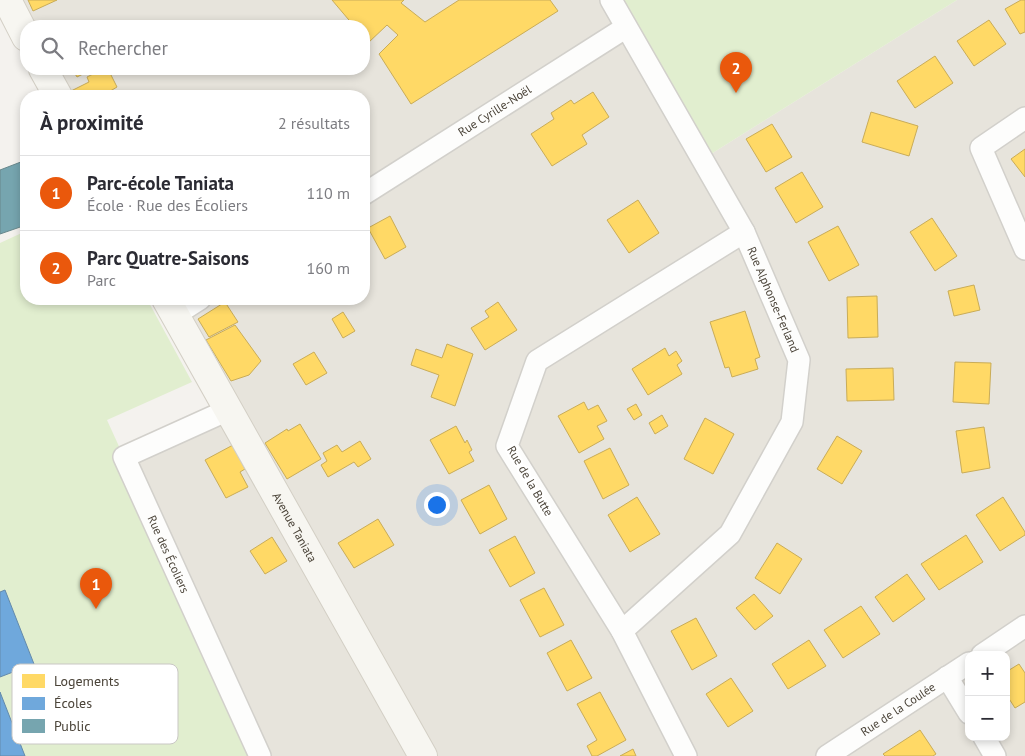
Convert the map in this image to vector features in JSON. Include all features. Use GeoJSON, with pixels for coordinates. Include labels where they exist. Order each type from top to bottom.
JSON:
{"type":"FeatureCollection","features":[{"type":"Feature","properties":{"kind":"main road"},"geometry":{"type":"LineString","coordinates":[[7,0],[20,25]]}},
{"type":"Feature","properties":{"kind":"main road"},"geometry":{"type":"LineString","coordinates":[[46,75],[55,90]]}},
{"type":"Feature","properties":{"kind":"main road","name":"Avenue Taniata"},"geometry":{"type":"LineString","coordinates":[[170,307],[423,756]]}},
{"type":"Feature","properties":{"kind":"street","name":"Rue Alphonse-Ferland"},"geometry":{"type":"LineString","coordinates":[[611,0],[625,28],[744,232],[800,360],[792,422],[730,534],[622,631]]}},
{"type":"Feature","properties":{"kind":"street","name":"Rue Cyrille-Noël"},"geometry":{"type":"LineString","coordinates":[[370,190],[625,28]]}},
{"type":"Feature","properties":{"kind":"street"},"geometry":{"type":"LineString","coordinates":[[1025,118],[981,148],[1025,249]]}},
{"type":"Feature","properties":{"kind":"street","name":"Rue de la Butte"},"geometry":{"type":"LineString","coordinates":[[686,756],[622,631],[507,446],[537,361],[744,232]]}},
{"type":"Feature","properties":{"kind":"street","name":"Rue des Écoliers"},"geometry":{"type":"LineString","coordinates":[[228,410],[124,457],[260,756]]}},
{"type":"Feature","properties":{"kind":"street"},"geometry":{"type":"LineString","coordinates":[[988,651],[1025,626]]}},
{"type":"Feature","properties":{"kind":"street","name":"Rue de la Coulée"},"geometry":{"type":"LineString","coordinates":[[827,756],[965,666]]}},
{"type":"Feature","properties":{"kind":"street"},"geometry":{"type":"LineString","coordinates":[[947,677],[965,706]]}},
{"type":"Feature","properties":{"kind":"street"},"geometry":{"type":"LineString","coordinates":[[986,741],[995,756]]}},
{"type":"Feature","properties":{"kind":"shaded area"},"geometry":{"type":"Polygon","coordinates":[[[7,0],[612,0],[703,159],[957,0],[1025,0],[1025,756],[260,756],[124,457],[228,410],[169,305],[370,305],[370,90],[55,90],[46,75],[370,75],[370,20],[22,20],[7,0]]]}},
{"type":"Feature","properties":{"kind":"green space"},"geometry":{"type":"Polygon","coordinates":[[[611,0],[957,0],[703,159],[611,0]]]}},
{"type":"Feature","properties":{"kind":"green space"},"geometry":{"type":"Polygon","coordinates":[[[20,234],[20,305],[150,305],[192,382],[107,420],[260,756],[0,756],[0,243],[20,234]]]}},
{"type":"Feature","properties":{"kind":"building: Logements"},"geometry":{"type":"Polygon","coordinates":[[[28,0],[57,0],[33,11],[28,0]]]}},
{"type":"Feature","properties":{"kind":"building: Logements"},"geometry":{"type":"Polygon","coordinates":[[[332,0],[404,0],[401,3],[425,22],[459,0],[550,0],[558,11],[411,104],[379,54],[398,35],[387,25],[370,41],[370,20],[349,20],[332,0]]]}},
{"type":"Feature","properties":{"kind":"building: Logements"},"geometry":{"type":"Polygon","coordinates":[[[1021,0],[1025,0],[1025,32],[1020,34],[1005,9],[1021,0]]]}},
{"type":"Feature","properties":{"kind":"building: Logements"},"geometry":{"type":"Polygon","coordinates":[[[989,20],[1006,44],[974,66],[957,41],[989,20]]]}},
{"type":"Feature","properties":{"kind":"building: Logements"},"geometry":{"type":"Polygon","coordinates":[[[935,56],[953,83],[915,108],[897,81],[935,56]]]}},
{"type":"Feature","properties":{"kind":"building: Logements"},"geometry":{"type":"Polygon","coordinates":[[[91,75],[111,75],[117,87],[112,90],[73,90],[89,82],[87,77],[91,75]]]}},
{"type":"Feature","properties":{"kind":"building: Logements"},"geometry":{"type":"Polygon","coordinates":[[[593,92],[609,117],[582,135],[587,144],[552,166],[531,134],[554,119],[551,113],[571,100],[574,104],[593,92]]]}},
{"type":"Feature","properties":{"kind":"building: Logements"},"geometry":{"type":"Polygon","coordinates":[[[871,112],[918,126],[909,156],[862,142],[871,112]]]}},
{"type":"Feature","properties":{"kind":"building: Logements"},"geometry":{"type":"Polygon","coordinates":[[[772,124],[792,157],[766,172],[746,139],[772,124]]]}},
{"type":"Feature","properties":{"kind":"building: Logements"},"geometry":{"type":"Polygon","coordinates":[[[1025,149],[1025,177],[1011,159],[1025,149]]]}},
{"type":"Feature","properties":{"kind":"building: Logements"},"geometry":{"type":"Polygon","coordinates":[[[802,172],[823,207],[796,223],[775,188],[802,172]]]}},
{"type":"Feature","properties":{"kind":"building: Logements"},"geometry":{"type":"Polygon","coordinates":[[[638,200],[659,233],[629,253],[607,220],[638,200]]]}},
{"type":"Feature","properties":{"kind":"building: Logements"},"geometry":{"type":"Polygon","coordinates":[[[390,216],[406,247],[385,259],[370,232],[370,227],[390,216]]]}},
{"type":"Feature","properties":{"kind":"building: Logements"},"geometry":{"type":"Polygon","coordinates":[[[932,218],[957,256],[935,271],[910,232],[932,218]]]}},
{"type":"Feature","properties":{"kind":"building: Logements"},"geometry":{"type":"Polygon","coordinates":[[[838,226],[859,265],[829,281],[808,242],[838,226]]]}},
{"type":"Feature","properties":{"kind":"building: Logements"},"geometry":{"type":"Polygon","coordinates":[[[974,285],[980,310],[954,316],[948,291],[974,285]]]}},
{"type":"Feature","properties":{"kind":"building: Logements"},"geometry":{"type":"Polygon","coordinates":[[[877,296],[878,337],[848,338],[847,297],[877,296]]]}},
{"type":"Feature","properties":{"kind":"building: Logements"},"geometry":{"type":"Polygon","coordinates":[[[498,302],[517,330],[485,350],[471,328],[489,317],[485,311],[498,302]]]}},
{"type":"Feature","properties":{"kind":"building: Logements"},"geometry":{"type":"Polygon","coordinates":[[[220,305],[227,305],[238,322],[209,337],[198,319],[220,305]]]}},
{"type":"Feature","properties":{"kind":"building: Logements"},"geometry":{"type":"Polygon","coordinates":[[[745,311],[760,357],[755,359],[758,369],[732,377],[729,367],[725,368],[710,322],[745,311]]]}},
{"type":"Feature","properties":{"kind":"building: Logements"},"geometry":{"type":"Polygon","coordinates":[[[343,312],[355,331],[343,338],[332,319],[343,312]]]}},
{"type":"Feature","properties":{"kind":"building: Logements"},"geometry":{"type":"Polygon","coordinates":[[[235,325],[261,361],[249,375],[231,381],[206,340],[235,325]]]}},
{"type":"Feature","properties":{"kind":"building: Logements"},"geometry":{"type":"Polygon","coordinates":[[[447,344],[473,354],[455,406],[431,397],[439,375],[411,365],[416,349],[442,358],[447,344]]]}},
{"type":"Feature","properties":{"kind":"building: Logements"},"geometry":{"type":"Polygon","coordinates":[[[665,348],[669,356],[676,351],[682,361],[677,365],[682,374],[648,395],[632,369],[665,348]]]}},
{"type":"Feature","properties":{"kind":"building: Logements"},"geometry":{"type":"Polygon","coordinates":[[[314,352],[327,373],[306,385],[293,364],[314,352]]]}},
{"type":"Feature","properties":{"kind":"building: Logements"},"geometry":{"type":"Polygon","coordinates":[[[955,362],[991,363],[989,404],[953,402],[955,362]]]}},
{"type":"Feature","properties":{"kind":"building: Logements"},"geometry":{"type":"Polygon","coordinates":[[[893,368],[894,400],[847,401],[846,369],[893,368]]]}},
{"type":"Feature","properties":{"kind":"building: Logements"},"geometry":{"type":"Polygon","coordinates":[[[584,402],[588,410],[598,405],[607,421],[597,426],[604,439],[579,453],[558,416],[584,402]]]}},
{"type":"Feature","properties":{"kind":"building: Logements"},"geometry":{"type":"Polygon","coordinates":[[[636,404],[642,415],[634,420],[627,409],[636,404]]]}},
{"type":"Feature","properties":{"kind":"building: Logements"},"geometry":{"type":"Polygon","coordinates":[[[662,415],[668,426],[655,434],[649,423],[662,415]]]}},
{"type":"Feature","properties":{"kind":"building: Logements"},"geometry":{"type":"Polygon","coordinates":[[[705,418],[734,434],[713,474],[684,459],[705,418]]]}},
{"type":"Feature","properties":{"kind":"building: Logements"},"geometry":{"type":"Polygon","coordinates":[[[300,424],[321,459],[287,479],[265,443],[287,429],[288,431],[300,424]]]}},
{"type":"Feature","properties":{"kind":"building: Logements"},"geometry":{"type":"Polygon","coordinates":[[[456,426],[465,443],[467,440],[472,450],[469,452],[474,461],[449,474],[430,440],[456,426]]]}},
{"type":"Feature","properties":{"kind":"building: Logements"},"geometry":{"type":"Polygon","coordinates":[[[984,427],[990,468],[962,473],[956,431],[984,427]]]}},
{"type":"Feature","properties":{"kind":"building: Logements"},"geometry":{"type":"Polygon","coordinates":[[[837,436],[862,451],[842,484],[817,469],[837,436]]]}},
{"type":"Feature","properties":{"kind":"building: Logements"},"geometry":{"type":"Polygon","coordinates":[[[360,441],[371,459],[358,467],[354,462],[328,477],[321,465],[327,461],[323,453],[337,445],[342,452],[360,441]]]}},
{"type":"Feature","properties":{"kind":"building: Logements"},"geometry":{"type":"Polygon","coordinates":[[[233,445],[245,469],[240,472],[248,487],[226,498],[205,460],[233,445]]]}},
{"type":"Feature","properties":{"kind":"building: Logements"},"geometry":{"type":"Polygon","coordinates":[[[610,448],[629,485],[603,499],[584,461],[610,448]]]}},
{"type":"Feature","properties":{"kind":"building: Logements"},"geometry":{"type":"Polygon","coordinates":[[[489,485],[507,519],[480,534],[461,500],[489,485]]]}},
{"type":"Feature","properties":{"kind":"building: Logements"},"geometry":{"type":"Polygon","coordinates":[[[637,497],[660,534],[630,552],[608,515],[637,497]]]}},
{"type":"Feature","properties":{"kind":"building: Logements"},"geometry":{"type":"Polygon","coordinates":[[[1003,497],[1025,532],[1025,535],[1000,551],[976,515],[1003,497]]]}},
{"type":"Feature","properties":{"kind":"building: Logements"},"geometry":{"type":"Polygon","coordinates":[[[378,519],[394,545],[354,568],[338,543],[378,519]]]}},
{"type":"Feature","properties":{"kind":"building: Logements"},"geometry":{"type":"Polygon","coordinates":[[[966,535],[983,562],[939,590],[921,564],[966,535]]]}},
{"type":"Feature","properties":{"kind":"building: Logements"},"geometry":{"type":"Polygon","coordinates":[[[515,536],[535,573],[510,587],[489,550],[515,536]]]}},
{"type":"Feature","properties":{"kind":"building: Logements"},"geometry":{"type":"Polygon","coordinates":[[[272,537],[287,561],[265,574],[250,551],[272,537]]]}},
{"type":"Feature","properties":{"kind":"building: Logements"},"geometry":{"type":"Polygon","coordinates":[[[777,543],[802,559],[780,594],[755,578],[777,543]]]}},
{"type":"Feature","properties":{"kind":"building: Logements"},"geometry":{"type":"Polygon","coordinates":[[[907,574],[925,599],[893,622],[875,597],[907,574]]]}},
{"type":"Feature","properties":{"kind":"building: Logements"},"geometry":{"type":"Polygon","coordinates":[[[544,588],[564,625],[540,637],[520,600],[544,588]]]}},
{"type":"Feature","properties":{"kind":"building: Logements"},"geometry":{"type":"Polygon","coordinates":[[[754,594],[773,616],[755,630],[736,608],[754,594]]]}},
{"type":"Feature","properties":{"kind":"building: Logements"},"geometry":{"type":"Polygon","coordinates":[[[861,606],[880,634],[843,658],[824,630],[861,606]]]}},
{"type":"Feature","properties":{"kind":"building: Logements"},"geometry":{"type":"Polygon","coordinates":[[[696,618],[717,656],[692,670],[671,631],[696,618]]]}},
{"type":"Feature","properties":{"kind":"building: Logements"},"geometry":{"type":"Polygon","coordinates":[[[571,640],[592,678],[567,691],[547,653],[571,640]]]}},
{"type":"Feature","properties":{"kind":"building: Logements"},"geometry":{"type":"Polygon","coordinates":[[[809,640],[826,666],[788,689],[772,664],[809,640]]]}},
{"type":"Feature","properties":{"kind":"building: Logements"},"geometry":{"type":"Polygon","coordinates":[[[1019,664],[1025,673],[1025,702],[1015,708],[1010,700],[1010,670],[1019,664]]]}},
{"type":"Feature","properties":{"kind":"building: Logements"},"geometry":{"type":"Polygon","coordinates":[[[731,678],[753,711],[728,727],[706,694],[731,678]]]}},
{"type":"Feature","properties":{"kind":"building: Logements"},"geometry":{"type":"Polygon","coordinates":[[[600,692],[626,740],[597,756],[592,756],[587,746],[597,740],[577,704],[600,692]]]}},
{"type":"Feature","properties":{"kind":"building: Logements"},"geometry":{"type":"Polygon","coordinates":[[[920,730],[936,754],[933,756],[885,756],[883,754],[920,730]]]}},
{"type":"Feature","properties":{"kind":"building: Logements"},"geometry":{"type":"Polygon","coordinates":[[[633,749],[636,756],[620,756],[633,749]]]}},
{"type":"Feature","properties":{"kind":"building: Écoles"},"geometry":{"type":"Polygon","coordinates":[[[5,590],[34,664],[12,664],[12,672],[0,677],[0,592],[5,590]]]}},
{"type":"Feature","properties":{"kind":"building: Écoles"},"geometry":{"type":"Polygon","coordinates":[[[0,692],[12,723],[12,744],[20,744],[25,756],[0,756],[0,692]]]}},
{"type":"Feature","properties":{"kind":"building: Public"},"geometry":{"type":"Polygon","coordinates":[[[20,162],[20,227],[0,234],[0,170],[20,162]]]}},
{"type":"Feature","properties":{"kind":"place","name":"Parc Quatre-Saisons"},"geometry":{"type":"Point","coordinates":[736,93]}},
{"type":"Feature","properties":{"kind":"place","name":"Parc-école Taniata"},"geometry":{"type":"Point","coordinates":[96,609]}}]}
